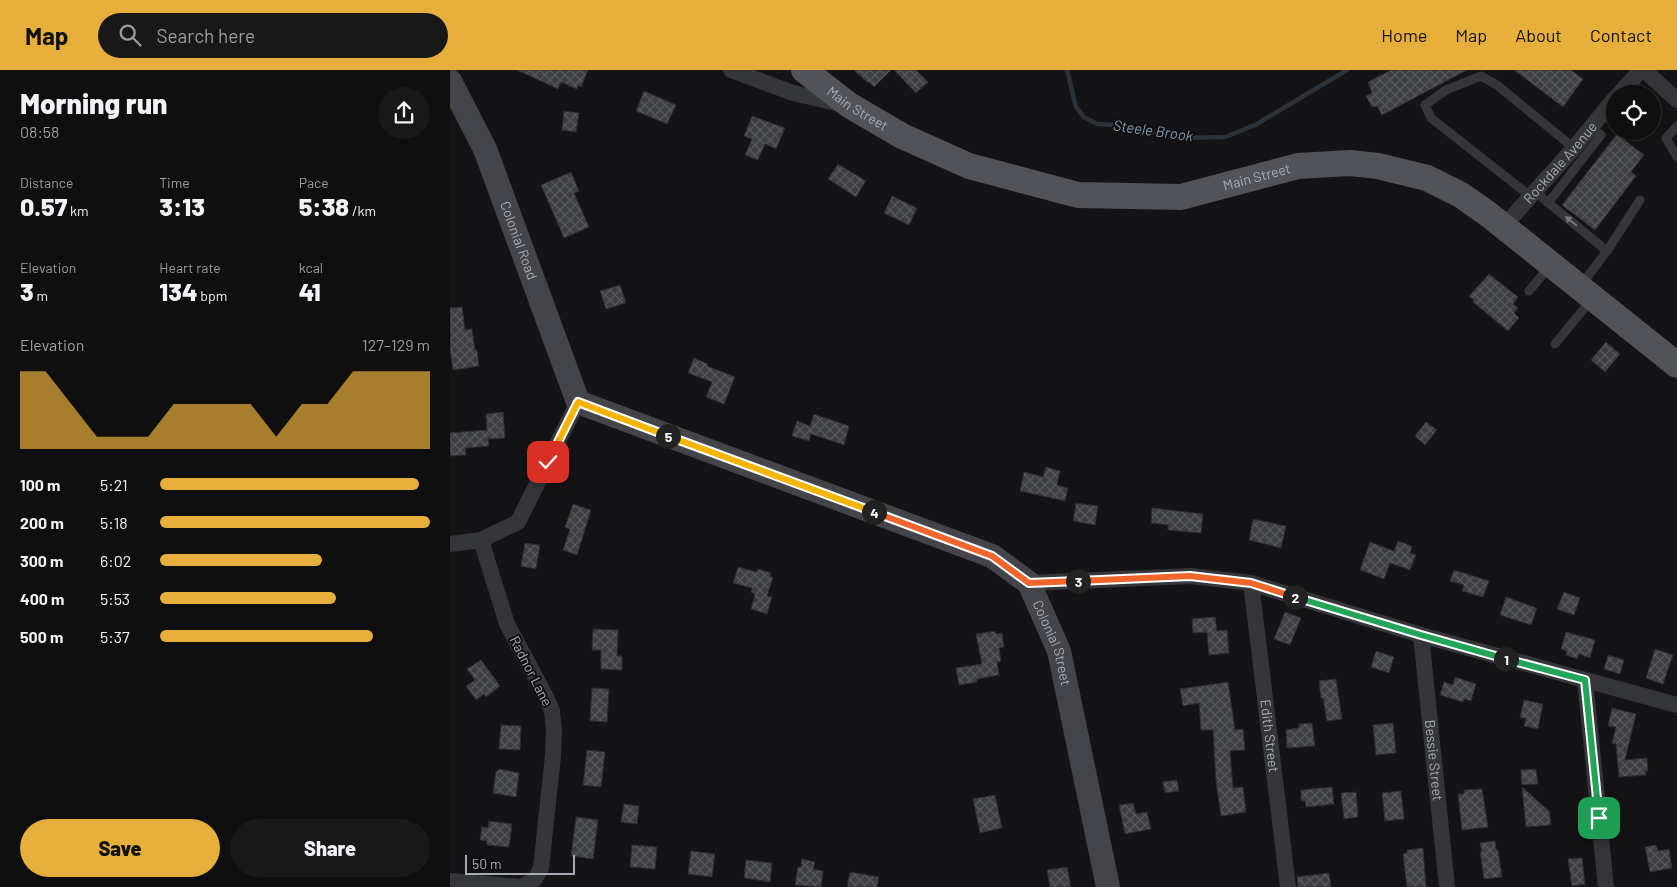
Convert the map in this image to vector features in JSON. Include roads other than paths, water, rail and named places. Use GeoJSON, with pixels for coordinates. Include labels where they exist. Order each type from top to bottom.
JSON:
{"type":"FeatureCollection","features":[{"type":"Feature","properties":{"kind":"main road","name":"Main Street"},"geometry":{"type":"LineString","coordinates":[[804,70],[850,105],[902,136],[969,166],[1078,196],[1181,197],[1298,166],[1350,163],[1378,166],[1427,178],[1461,195],[1677,365]]}},
{"type":"Feature","properties":{"kind":"street"},"geometry":{"type":"LineString","coordinates":[[731,70],[792,93],[850,105]]}},
{"type":"Feature","properties":{"kind":"street"},"geometry":{"type":"LineString","coordinates":[[1628,85],[1643,70],[1677,100]]}},
{"type":"Feature","properties":{"kind":"street","name":"Colonial Road"},"geometry":{"type":"LineString","coordinates":[[450,81],[484,149],[578,402]]}},
{"type":"Feature","properties":{"kind":"street","name":"Rockdale Avenue"},"geometry":{"type":"LineString","coordinates":[[1503,227],[1574,148],[1606,108]]}},
{"type":"Feature","properties":{"kind":"street"},"geometry":{"type":"LineString","coordinates":[[450,544],[481,540],[518,522],[578,402]]}},
{"type":"Feature","properties":{"kind":"street","name":"Colonial Street"},"geometry":{"type":"LineString","coordinates":[[578,402],[992,556],[1029,583],[1060,651],[1108,887]]}},
{"type":"Feature","properties":{"kind":"street","name":"Radnor Lane"},"geometry":{"type":"LineString","coordinates":[[481,540],[507,624],[552,711],[553,756],[541,868],[535,879],[522,887]]}},
{"type":"Feature","properties":{"kind":"street"},"geometry":{"type":"LineString","coordinates":[[1029,583],[1190,576],[1251,583],[1421,635],[1677,705]]}},
{"type":"Feature","properties":{"kind":"street","name":"Edith Street"},"geometry":{"type":"LineString","coordinates":[[1251,583],[1288,887]]}},
{"type":"Feature","properties":{"kind":"street","name":"Bessie Street"},"geometry":{"type":"LineString","coordinates":[[1421,635],[1447,887]]}},
{"type":"Feature","properties":{"kind":"street"},"geometry":{"type":"LineString","coordinates":[[1585,680],[1606,887]]}},
{"type":"Feature","properties":{"kind":"street"},"geometry":{"type":"LineString","coordinates":[[450,881],[522,887]]}},
{"type":"Feature","properties":{"kind":"lane"},"geometry":{"type":"LineString","coordinates":[[1574,148],[1496,85],[1480,76],[1446,90],[1425,104],[1431,118],[1548,203],[1607,251]]}},
{"type":"Feature","properties":{"kind":"lane"},"geometry":{"type":"LineString","coordinates":[[1548,203],[1601,135],[1591,126]]}},
{"type":"Feature","properties":{"kind":"lane"},"geometry":{"type":"LineString","coordinates":[[1677,126],[1666,138],[1677,157]]}},
{"type":"Feature","properties":{"kind":"lane"},"geometry":{"type":"LineString","coordinates":[[1555,344],[1586,293],[1607,251],[1640,200]]}},
{"type":"Feature","properties":{"kind":"lane"},"geometry":{"type":"LineString","coordinates":[[1529,291],[1551,265]]}},
{"type":"Feature","properties":{"kind":"waterway","name":"Steele Brook"},"geometry":{"type":"LineString","coordinates":[[1067,70],[1076,107],[1084,117],[1097,124],[1117,125],[1179,138],[1225,137],[1255,125],[1347,70]]}}]}
